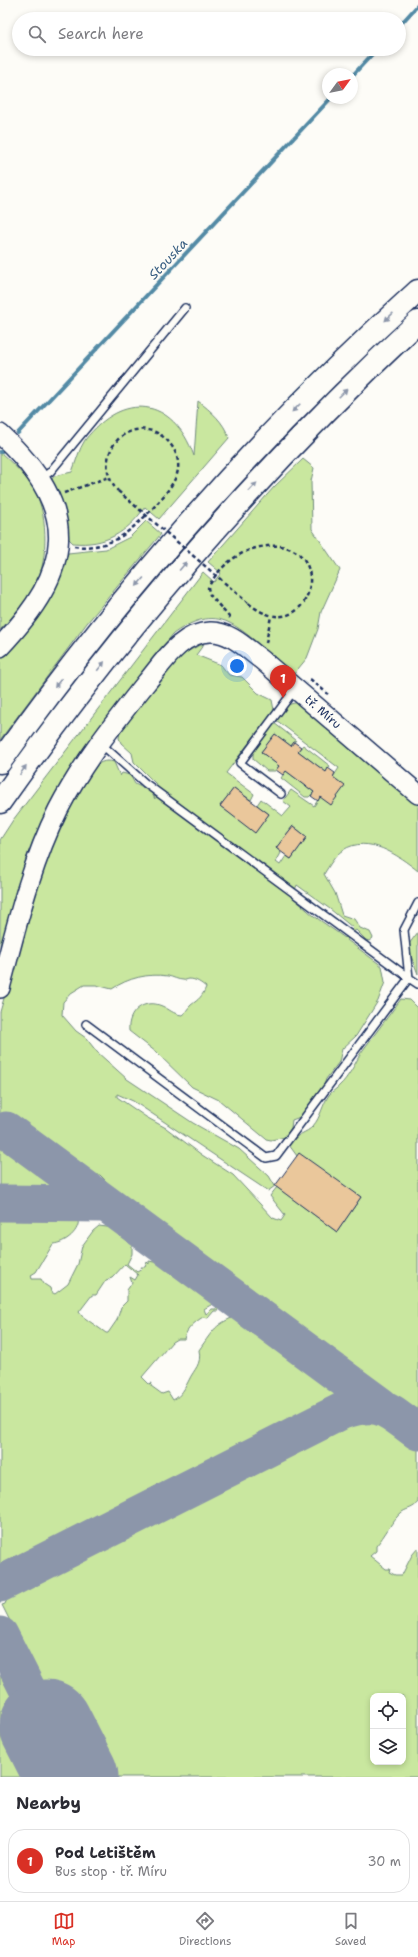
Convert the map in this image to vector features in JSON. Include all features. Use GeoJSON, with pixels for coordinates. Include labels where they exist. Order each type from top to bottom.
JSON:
{"type":"FeatureCollection","features":[{"type":"Feature","properties":{"kind":"highway"},"geometry":{"type":"LineString","coordinates":[[0,762],[84,649],[210,499],[295,409],[418,291]]}},
{"type":"Feature","properties":{"kind":"highway"},"geometry":{"type":"LineString","coordinates":[[0,802],[64,713],[99,668],[226,516],[352,384],[418,322]]}},
{"type":"Feature","properties":{"kind":"main road"},"geometry":{"type":"LineString","coordinates":[[0,434],[22,456],[40,479],[50,498],[57,523],[59,544],[55,564],[43,593],[31,612],[0,647]]}},
{"type":"Feature","properties":{"kind":"main road","name":"tř. Míru"},"geometry":{"type":"LineString","coordinates":[[100,743],[172,652],[187,639],[202,633],[217,632],[231,638],[262,660],[418,794]]}},
{"type":"Feature","properties":{"kind":"main road"},"geometry":{"type":"LineString","coordinates":[[0,988],[40,852],[65,798],[100,743]]}},
{"type":"Feature","properties":{"kind":"lane"},"geometry":{"type":"LineString","coordinates":[[40,479],[50,472],[185,308]]}},
{"type":"Feature","properties":{"kind":"lane"},"geometry":{"type":"LineString","coordinates":[[281,794],[240,763],[295,688]]}},
{"type":"Feature","properties":{"kind":"lane"},"geometry":{"type":"LineString","coordinates":[[100,743],[145,783],[418,984]]}},
{"type":"Feature","properties":{"kind":"lane"},"geometry":{"type":"LineString","coordinates":[[86,1024],[266,1158],[276,1156],[409,978],[404,930],[418,903]]}},
{"type":"Feature","properties":{"kind":"path"},"geometry":{"type":"LineString","coordinates":[[59,544],[92,547],[114,541],[130,531],[172,483],[178,468],[176,452],[166,439],[149,430],[132,431],[119,438],[112,446],[108,458],[109,477],[118,491],[248,603],[259,612],[272,616],[285,615],[302,605],[308,595],[311,578],[304,561],[297,553],[288,548],[276,546],[246,551],[230,561],[211,581],[208,588],[210,595],[232,620]]}},
{"type":"Feature","properties":{"kind":"path"},"geometry":{"type":"LineString","coordinates":[[50,498],[109,477]]}},
{"type":"Feature","properties":{"kind":"path"},"geometry":{"type":"LineString","coordinates":[[262,660],[272,616]]}},
{"type":"Feature","properties":{"kind":"green space"},"geometry":{"type":"Polygon","coordinates":[[[198,401],[220,422],[229,438],[159,519],[145,507],[131,524],[114,536],[95,542],[73,543],[68,538],[60,499],[52,479],[54,476],[72,472],[79,451],[85,440],[100,424],[115,414],[131,408],[146,408],[160,412],[173,422],[185,436],[194,456],[198,401]]]}},
{"type":"Feature","properties":{"kind":"green space"},"geometry":{"type":"Polygon","coordinates":[[[0,452],[21,472],[32,486],[37,496],[44,521],[45,548],[40,573],[36,584],[20,608],[0,630],[0,452]]]}},
{"type":"Feature","properties":{"kind":"green space"},"geometry":{"type":"Polygon","coordinates":[[[303,459],[314,468],[311,481],[312,529],[340,570],[321,612],[318,629],[307,658],[293,675],[249,636],[230,623],[222,620],[209,619],[196,621],[173,634],[81,752],[55,795],[41,826],[0,956],[0,840],[13,820],[203,572],[214,582],[221,573],[208,562],[274,487],[303,459]]]}},
{"type":"Feature","properties":{"kind":"green space"},"geometry":{"type":"Polygon","coordinates":[[[146,521],[161,534],[87,623],[0,740],[0,658],[42,610],[58,583],[68,553],[106,549],[130,537],[146,521]]]}},
{"type":"Feature","properties":{"kind":"green space"},"geometry":{"type":"Polygon","coordinates":[[[204,644],[196,655],[221,665],[229,675],[242,677],[258,693],[272,700],[274,710],[226,773],[254,794],[251,800],[234,788],[220,806],[255,832],[269,814],[257,805],[261,799],[283,816],[291,807],[283,801],[291,790],[314,806],[339,768],[276,720],[287,705],[298,702],[345,739],[418,803],[418,871],[382,848],[362,844],[340,852],[324,874],[335,893],[342,915],[354,919],[360,928],[370,932],[373,938],[369,941],[366,940],[356,930],[349,935],[347,940],[382,966],[385,982],[378,1001],[356,1036],[342,1049],[339,1062],[326,1079],[323,1088],[316,1096],[313,1104],[300,1117],[292,1120],[291,1128],[285,1137],[271,1140],[266,1139],[219,1100],[192,1087],[156,1052],[129,1031],[131,1018],[138,1008],[143,1005],[155,1004],[162,1006],[176,1014],[182,1015],[185,1013],[191,1005],[200,998],[205,990],[206,987],[198,982],[192,979],[179,980],[168,976],[153,975],[131,979],[112,989],[96,985],[84,985],[71,993],[63,1002],[62,1015],[76,1031],[86,1038],[97,1052],[127,1079],[193,1123],[239,1149],[269,1176],[275,1186],[268,1191],[133,1101],[117,1094],[117,1097],[146,1117],[166,1128],[202,1155],[233,1175],[273,1218],[281,1221],[285,1215],[270,1196],[277,1187],[337,1232],[361,1197],[297,1156],[289,1145],[299,1135],[310,1129],[316,1122],[329,1095],[346,1079],[360,1054],[401,999],[410,1000],[418,1008],[418,1420],[303,1334],[251,1298],[232,1291],[226,1281],[210,1273],[207,1274],[154,1237],[136,1221],[119,1198],[108,1188],[107,1182],[100,1175],[92,1175],[66,1160],[16,1125],[11,1125],[3,1131],[5,1138],[25,1149],[44,1163],[77,1195],[0,1192],[0,1012],[39,878],[65,815],[91,769],[104,761],[114,762],[120,776],[122,773],[130,775],[135,784],[151,792],[155,799],[153,790],[157,785],[134,762],[132,753],[121,743],[119,738],[120,731],[157,681],[179,658],[191,649],[204,644]],[[293,826],[276,848],[281,853],[276,862],[280,865],[286,856],[291,859],[307,837],[293,826]],[[297,885],[292,897],[314,916],[345,938],[353,928],[297,885]]]}},
{"type":"Feature","properties":{"kind":"green space"},"geometry":{"type":"Polygon","coordinates":[[[274,723],[296,740],[291,746],[275,734],[261,752],[279,766],[275,771],[267,771],[253,759],[253,752],[274,723]]]}},
{"type":"Feature","properties":{"kind":"green space"},"geometry":{"type":"Polygon","coordinates":[[[303,745],[330,766],[326,772],[298,751],[303,745]]]}},
{"type":"Feature","properties":{"kind":"green space"},"geometry":{"type":"Polygon","coordinates":[[[286,771],[314,792],[309,797],[305,797],[281,778],[286,771]]]}},
{"type":"Feature","properties":{"kind":"green space"},"geometry":{"type":"Polygon","coordinates":[[[418,932],[418,974],[411,956],[409,944],[418,932]]]}},
{"type":"Feature","properties":{"kind":"green space"},"geometry":{"type":"Polygon","coordinates":[[[0,1215],[78,1218],[75,1232],[67,1239],[53,1244],[36,1272],[31,1275],[32,1279],[41,1279],[44,1284],[50,1288],[51,1292],[55,1294],[68,1284],[78,1264],[82,1246],[93,1231],[99,1226],[107,1227],[114,1225],[116,1222],[123,1230],[126,1229],[130,1242],[140,1244],[142,1242],[142,1245],[144,1246],[132,1246],[132,1254],[127,1264],[137,1272],[142,1269],[141,1267],[145,1267],[147,1262],[149,1264],[149,1261],[154,1262],[155,1256],[146,1247],[155,1252],[160,1259],[181,1271],[202,1289],[207,1287],[210,1288],[206,1293],[207,1300],[221,1295],[213,1300],[219,1301],[204,1309],[206,1314],[212,1309],[216,1309],[218,1303],[218,1311],[214,1311],[208,1318],[203,1317],[194,1324],[185,1335],[184,1339],[177,1339],[172,1342],[142,1377],[149,1384],[152,1383],[151,1386],[162,1394],[168,1392],[173,1400],[181,1394],[186,1386],[197,1366],[200,1355],[199,1350],[212,1332],[220,1324],[239,1315],[266,1335],[269,1333],[270,1337],[291,1352],[296,1349],[304,1362],[312,1369],[317,1372],[327,1373],[324,1376],[328,1379],[335,1395],[333,1403],[326,1409],[279,1431],[204,1471],[157,1491],[140,1501],[134,1507],[134,1504],[20,1558],[0,1572],[0,1215]],[[125,1264],[112,1278],[106,1280],[96,1295],[92,1295],[79,1312],[82,1316],[106,1333],[108,1333],[117,1320],[121,1307],[127,1301],[127,1290],[132,1283],[130,1277],[135,1280],[138,1275],[125,1264]]]}},
{"type":"Feature","properties":{"kind":"green space"},"geometry":{"type":"Polygon","coordinates":[[[360,1418],[384,1421],[418,1445],[418,1502],[398,1515],[376,1546],[376,1551],[370,1556],[386,1569],[390,1569],[389,1572],[395,1575],[402,1575],[412,1555],[418,1548],[418,1777],[117,1777],[81,1707],[76,1704],[59,1714],[17,1637],[14,1635],[14,1629],[2,1605],[5,1604],[12,1587],[67,1560],[69,1556],[104,1542],[128,1530],[129,1526],[132,1528],[341,1423],[340,1421],[360,1418]]]}},
{"type":"Feature","properties":{"kind":"green space"},"geometry":{"type":"Polygon","coordinates":[[[0,1669],[33,1732],[10,1744],[9,1747],[24,1777],[0,1777],[0,1669]]]}},
{"type":"Feature","properties":{"kind":"building"},"geometry":{"type":"Polygon","coordinates":[[[275,734],[291,746],[294,742],[301,747],[298,751],[326,772],[328,768],[335,773],[333,777],[345,786],[331,805],[320,797],[318,801],[311,796],[314,792],[286,771],[283,775],[276,770],[279,766],[261,752],[275,734]]]}},
{"type":"Feature","properties":{"kind":"building"},"geometry":{"type":"Polygon","coordinates":[[[234,788],[269,814],[255,833],[220,806],[234,788]]]}},
{"type":"Feature","properties":{"kind":"building"},"geometry":{"type":"Polygon","coordinates":[[[293,826],[307,837],[291,859],[276,848],[293,826]]]}},
{"type":"Feature","properties":{"kind":"building"},"geometry":{"type":"Polygon","coordinates":[[[299,1153],[361,1197],[337,1232],[275,1186],[299,1153]]]}},
{"type":"Feature","properties":{"kind":"waterway","name":"Stouska"},"geometry":{"type":"LineString","coordinates":[[406,18],[418,5]]}},
{"type":"Feature","properties":{"kind":"waterway","name":"Stouska"},"geometry":{"type":"LineString","coordinates":[[358,70],[371,56]]}},
{"type":"Feature","properties":{"kind":"waterway","name":"Stouska"},"geometry":{"type":"LineString","coordinates":[[18,433],[325,104]]}},
{"type":"Feature","properties":{"kind":"taxiway"},"geometry":{"type":"LineString","coordinates":[[6,1130],[381,1406]]}},
{"type":"Feature","properties":{"kind":"taxiway"},"geometry":{"type":"LineString","coordinates":[[0,1203],[104,1204]]}},
{"type":"Feature","properties":{"kind":"taxiway"},"geometry":{"type":"LineString","coordinates":[[0,1584],[342,1411],[355,1407],[366,1406],[383,1408],[391,1412],[418,1432]]}},
{"type":"Feature","properties":{"kind":"taxiway"},"geometry":{"type":"LineString","coordinates":[[0,1635],[46,1726]]}},
{"type":"Feature","properties":{"kind":"runway"},"geometry":{"type":"LineString","coordinates":[[46,1726],[72,1777]]}},
{"type":"Feature","properties":{"kind":"place","name":"Pod Letištěm"},"geometry":{"type":"Point","coordinates":[283,698]}}]}
